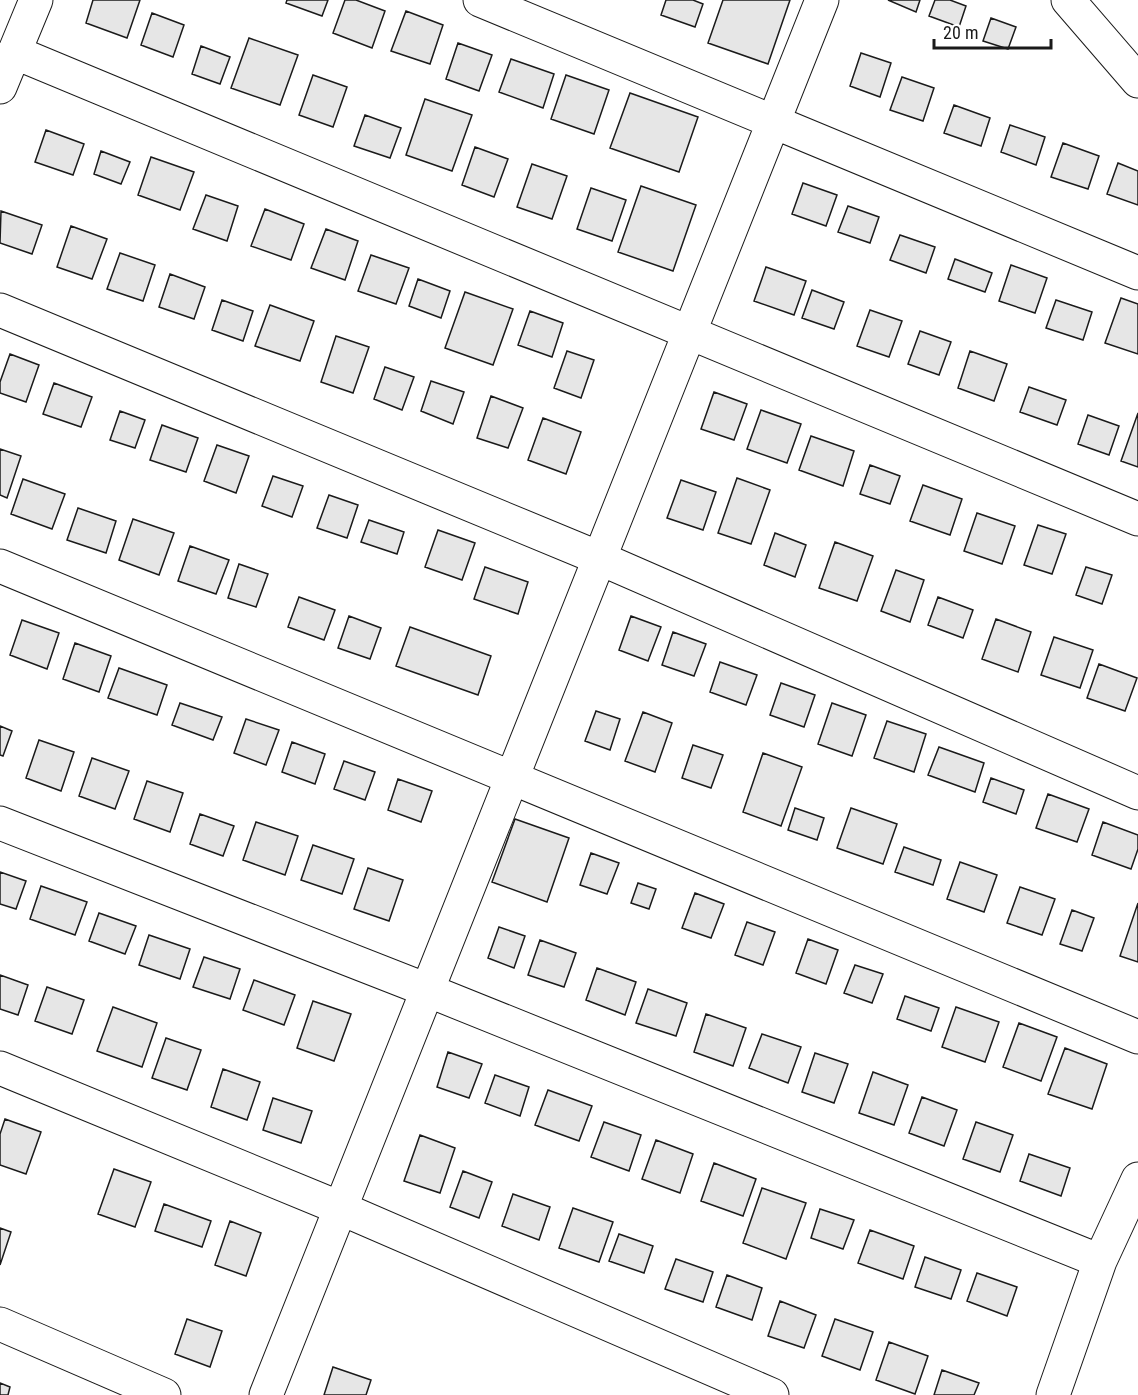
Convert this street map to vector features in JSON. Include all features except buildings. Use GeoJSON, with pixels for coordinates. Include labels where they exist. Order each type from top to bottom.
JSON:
{"type":"FeatureCollection","features":[{"type":"Feature","properties":{"kind":"street"},"geometry":{"type":"LineString","coordinates":[[0,87],[36,0]]}},
{"type":"Feature","properties":{"kind":"street"},"geometry":{"type":"LineString","coordinates":[[480,0],[1138,273]]}},
{"type":"Feature","properties":{"kind":"street"},"geometry":{"type":"LineString","coordinates":[[266,1395],[822,0]]}},
{"type":"Feature","properties":{"kind":"street"},"geometry":{"type":"LineString","coordinates":[[1068,0],[1138,81]]}},
{"type":"Feature","properties":{"kind":"street"},"geometry":{"type":"LineString","coordinates":[[14,52],[1138,519]]}},
{"type":"Feature","properties":{"kind":"street"},"geometry":{"type":"LineString","coordinates":[[0,310],[599,558],[1138,793]]}},
{"type":"Feature","properties":{"kind":"street"},"geometry":{"type":"LineString","coordinates":[[0,566],[1138,1037]]}},
{"type":"Feature","properties":{"kind":"street"},"geometry":{"type":"LineString","coordinates":[[0,823],[427,990],[1100,1262]]}},
{"type":"Feature","properties":{"kind":"street"},"geometry":{"type":"LineString","coordinates":[[0,1068],[339,1208],[772,1395]]}},
{"type":"Feature","properties":{"kind":"street"},"geometry":{"type":"LineString","coordinates":[[1055,1394],[1100,1262],[1138,1179]]}},
{"type":"Feature","properties":{"kind":"street"},"geometry":{"type":"LineString","coordinates":[[0,1324],[164,1395]]}}]}
